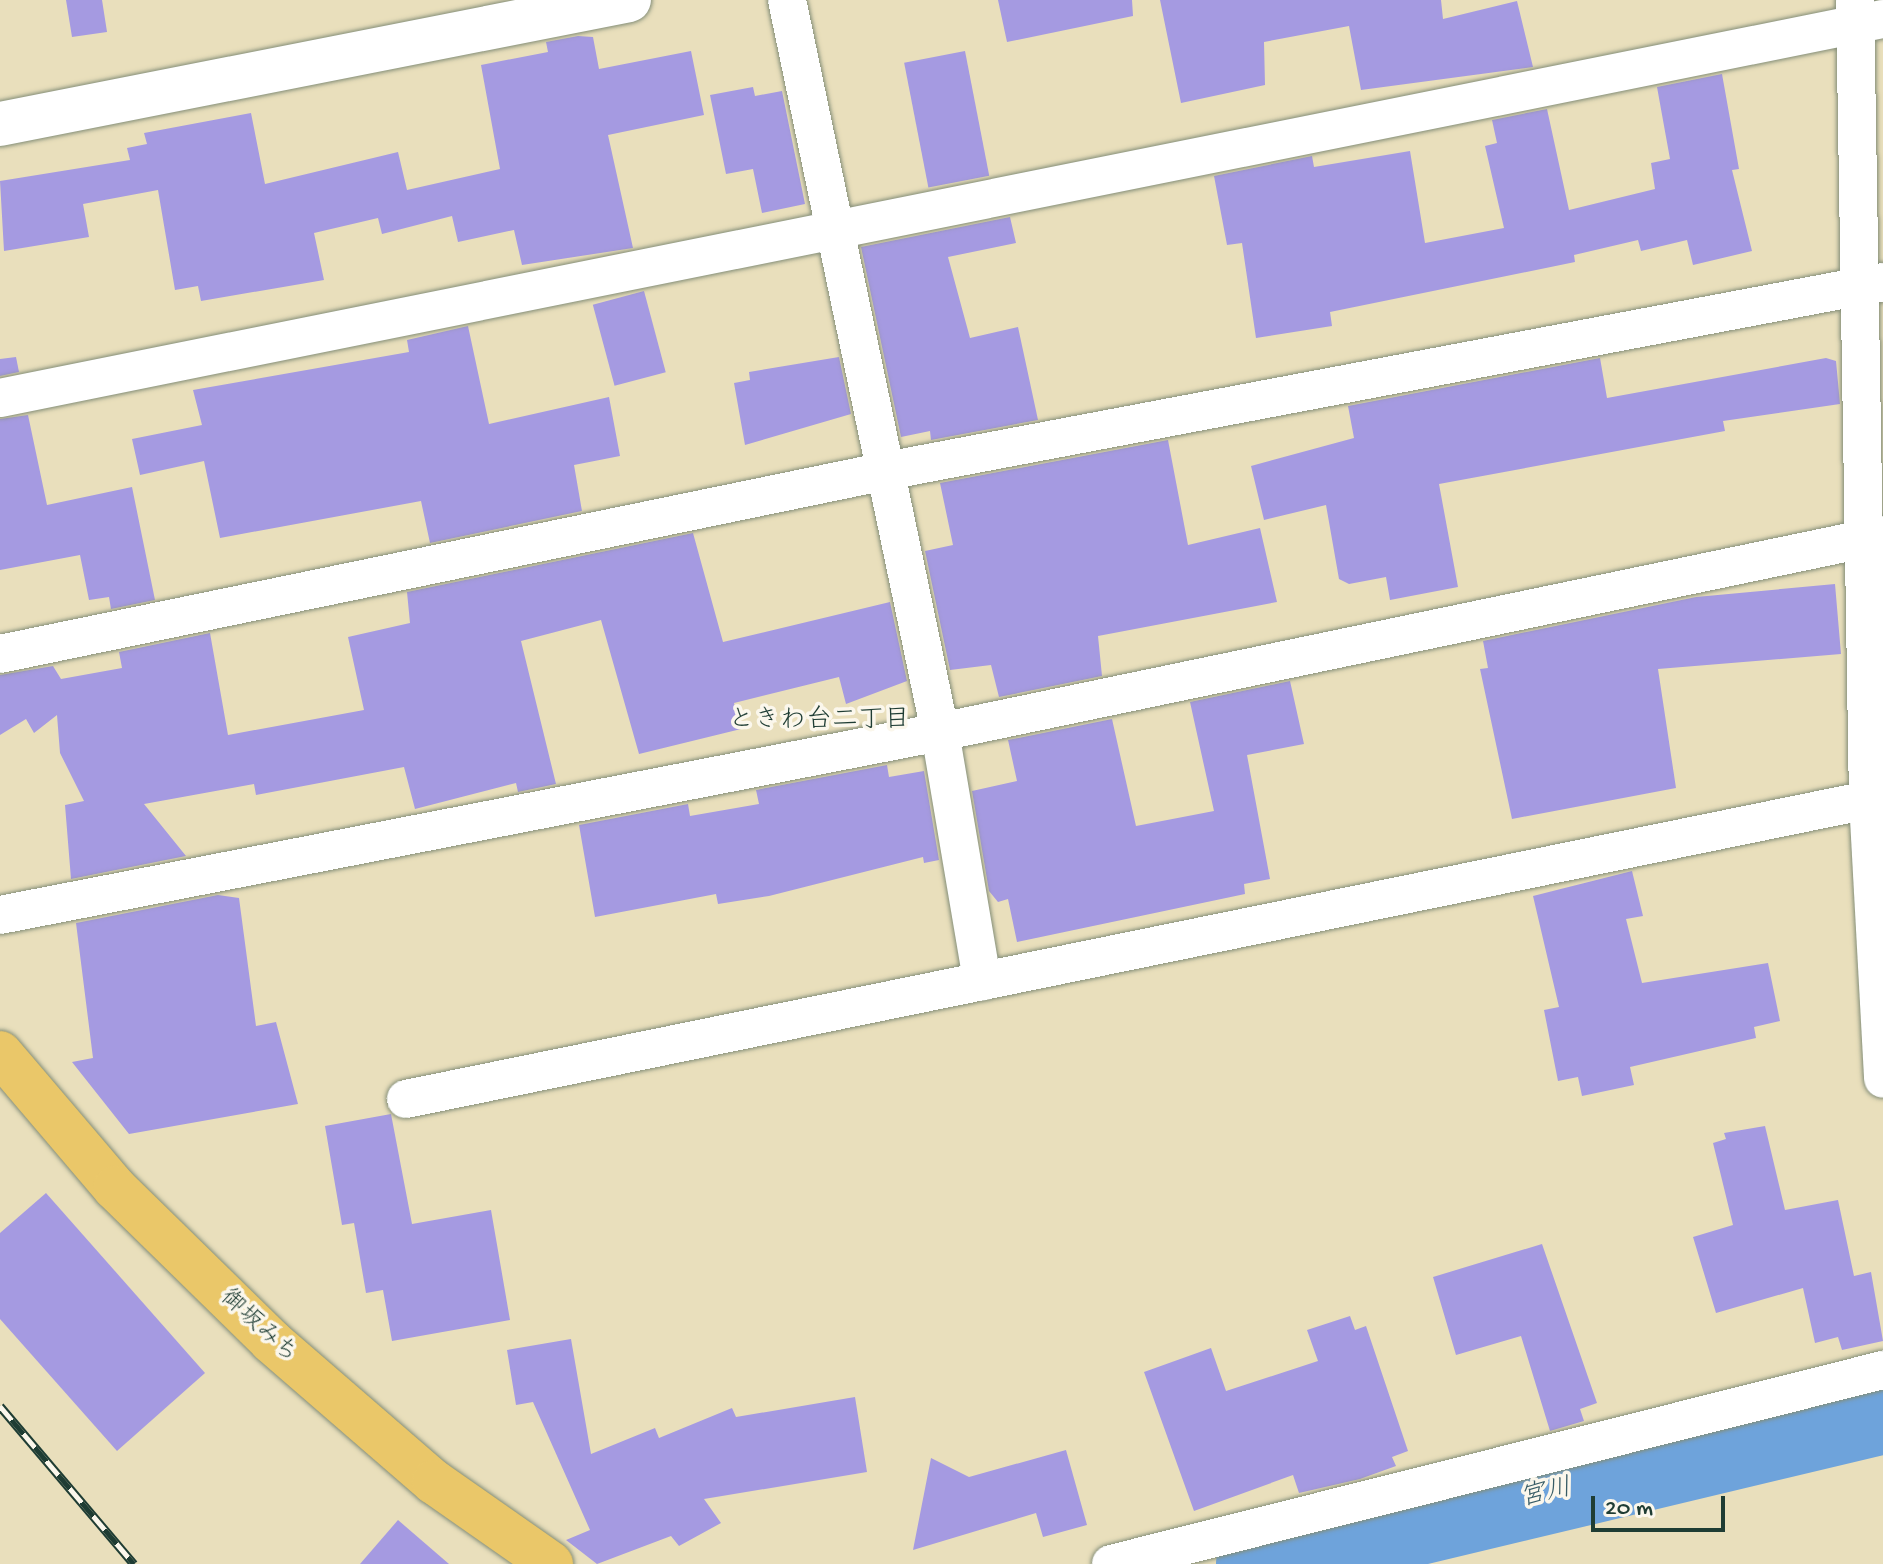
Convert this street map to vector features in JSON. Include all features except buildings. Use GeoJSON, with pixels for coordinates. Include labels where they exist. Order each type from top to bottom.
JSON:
{"type":"FeatureCollection","features":[{"type":"Feature","properties":{"kind":"highway","name":"御坂みち"},"geometry":{"type":"LineString","coordinates":[[0,1053],[115,1188],[271,1341],[434,1482],[551,1564]]}},
{"type":"Feature","properties":{"kind":"street"},"geometry":{"type":"LineString","coordinates":[[0,124],[629,0]]}},
{"type":"Feature","properties":{"kind":"street"},"geometry":{"type":"LineString","coordinates":[[787,0],[940,732],[982,981]]}},
{"type":"Feature","properties":{"kind":"street"},"geometry":{"type":"LineString","coordinates":[[0,398],[836,228],[1865,13],[1874,282],[1875,535],[1868,800],[1883,1079]]}},
{"type":"Feature","properties":{"kind":"street"},"geometry":{"type":"LineString","coordinates":[[0,654],[886,471],[1874,282]]}},
{"type":"Feature","properties":{"kind":"street"},"geometry":{"type":"LineString","coordinates":[[0,915],[940,732],[1875,535]]}},
{"type":"Feature","properties":{"kind":"street"},"geometry":{"type":"LineString","coordinates":[[406,1099],[1868,800]]}},
{"type":"Feature","properties":{"kind":"street"},"geometry":{"type":"LineString","coordinates":[[1111,1564],[1883,1370]]}},
{"type":"Feature","properties":{"kind":"waterway","name":"宮川"},"geometry":{"type":"LineString","coordinates":[[1256,1564],[1883,1414]]}},
{"type":"Feature","properties":{"kind":"railway"},"geometry":{"type":"LineString","coordinates":[[0,1406],[134,1564]]}},
{"type":"Feature","properties":{"kind":"district","name":"ときわ台二丁目"},"geometry":{"type":"Point","coordinates":[819,722]}}]}
